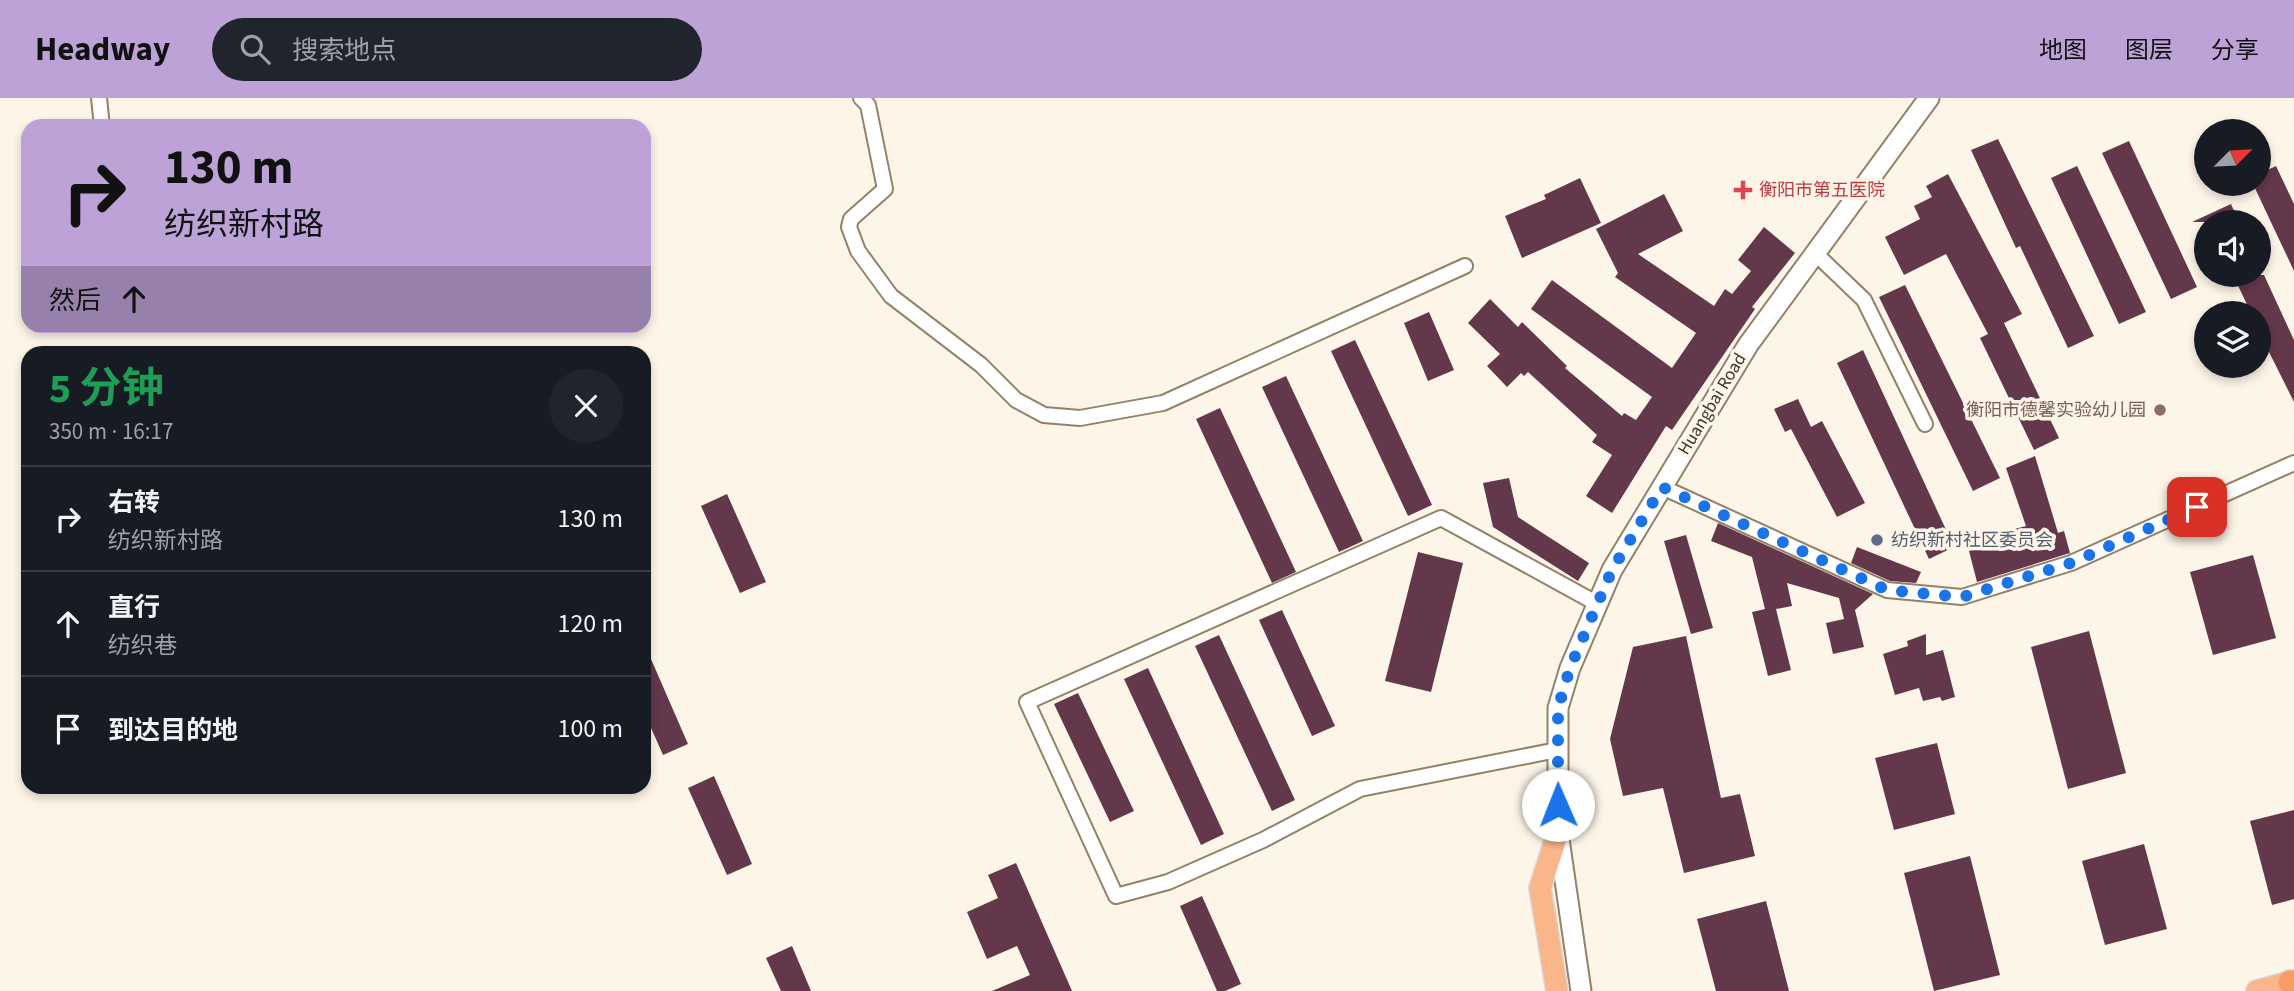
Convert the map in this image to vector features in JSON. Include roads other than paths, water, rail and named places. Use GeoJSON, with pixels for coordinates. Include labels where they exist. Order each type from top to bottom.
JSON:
{"type":"FeatureCollection","features":[{"type":"Feature","properties":{"kind":"main road","name":"Huangbai Road"},"geometry":{"type":"LineString","coordinates":[[1581,991],[1558,832],[1558,708],[1570,668],[1612,570],[1748,345],[1929,98]]}},
{"type":"Feature","properties":{"kind":"main road"},"geometry":{"type":"LineString","coordinates":[[1558,832],[1540,888],[1558,991]]}},
{"type":"Feature","properties":{"kind":"main road"},"geometry":{"type":"LineString","coordinates":[[2256,991],[2293,982]]}},
{"type":"Feature","properties":{"kind":"street"},"geometry":{"type":"LineString","coordinates":[[99,98],[101,119]]}},
{"type":"Feature","properties":{"kind":"street"},"geometry":{"type":"LineString","coordinates":[[861,98],[869,105],[885,189],[851,219],[849,227],[858,251],[891,296],[981,365],[1016,400],[1044,415],[1080,418],[1163,403],[1465,266]]}},
{"type":"Feature","properties":{"kind":"street"},"geometry":{"type":"LineString","coordinates":[[1816,254],[1864,300],[1925,424]]}},
{"type":"Feature","properties":{"kind":"street"},"geometry":{"type":"LineString","coordinates":[[1662,487],[1887,590],[1945,598],[1962,597],[2071,563],[2294,463]]}},
{"type":"Feature","properties":{"kind":"street"},"geometry":{"type":"LineString","coordinates":[[1557,750],[1360,789],[1263,840],[1168,882],[1116,896],[1027,702],[1441,518],[1596,603]]}},
{"type":"Feature","properties":{"kind":"place","name":"衡阳市第五医院"},"geometry":{"type":"Point","coordinates":[1743,190]}},
{"type":"Feature","properties":{"kind":"place","name":"衡阳市德馨实验幼儿园"},"geometry":{"type":"Point","coordinates":[2160,410]}},
{"type":"Feature","properties":{"kind":"place","name":"纺织新村社区委员会"},"geometry":{"type":"Point","coordinates":[1877,540]}}]}
